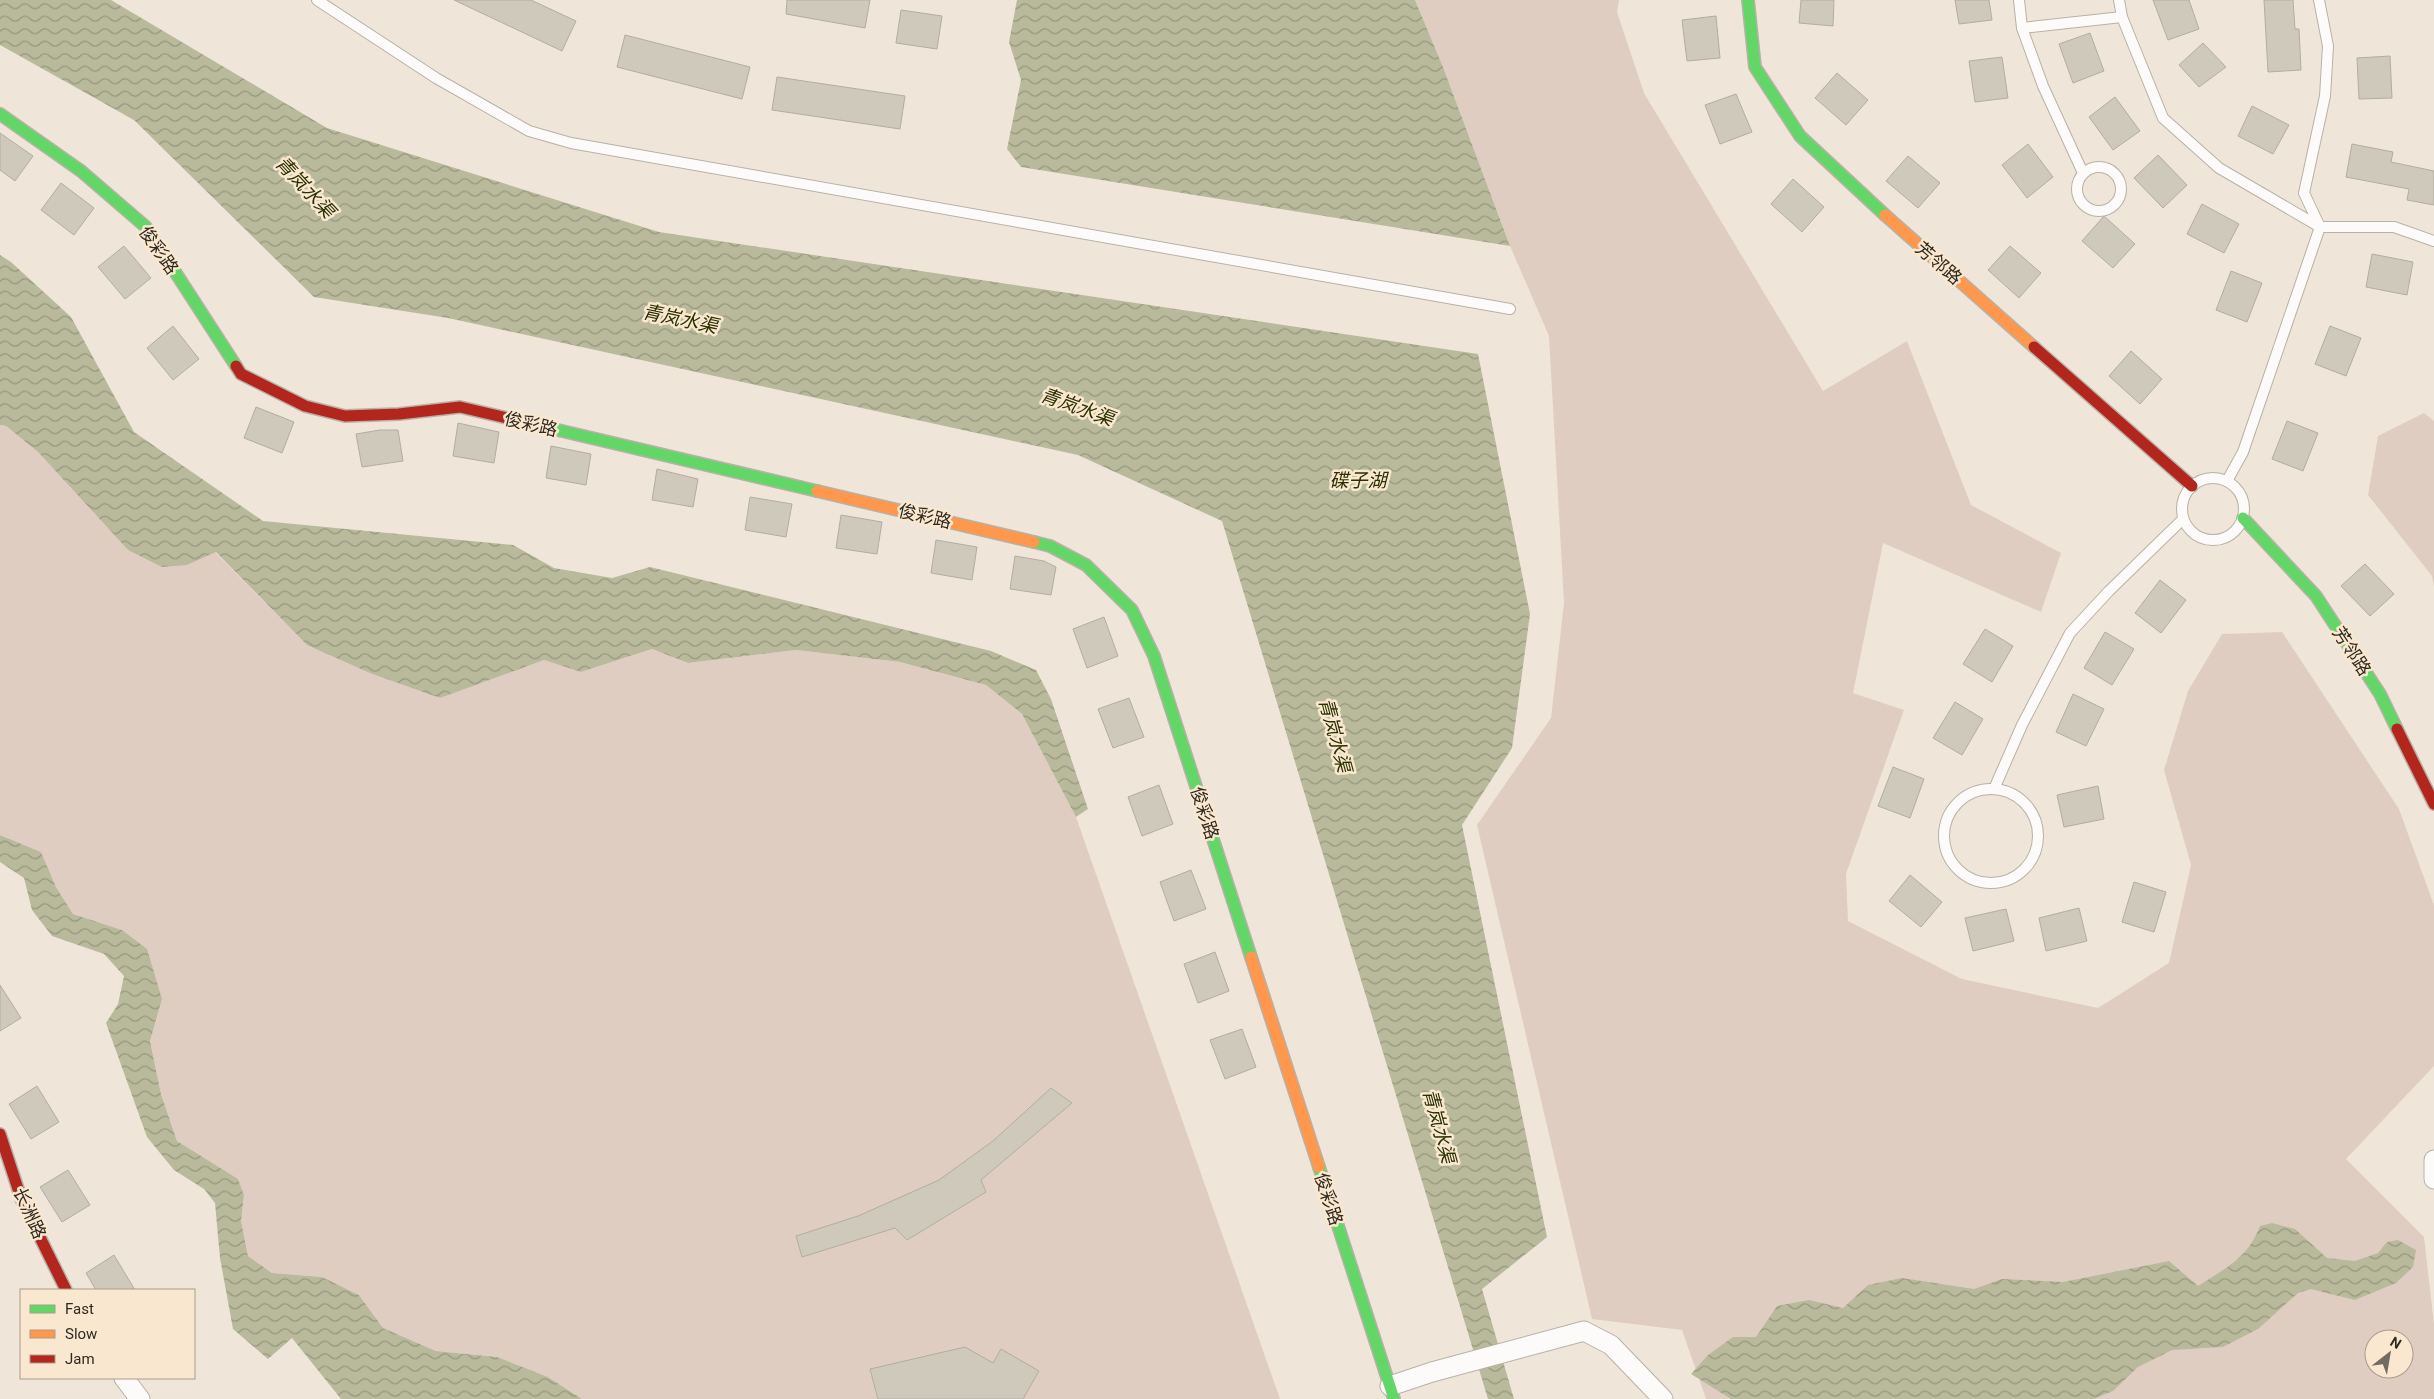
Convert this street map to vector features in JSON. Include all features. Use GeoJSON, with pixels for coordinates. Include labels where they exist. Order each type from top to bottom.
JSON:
{"type":"FeatureCollection","features":[{"type":"Feature","properties":{"kind":"street","name":"芳邻路"},"geometry":{"type":"LineString","coordinates":[[1748,0],[1755,67],[1800,136],[1897,226],[2192,486]]}},
{"type":"Feature","properties":{"kind":"street","name":"俊彩路"},"geometry":{"type":"LineString","coordinates":[[0,114],[81,171],[146,227],[241,374],[305,406],[345,416],[399,414],[460,407],[1050,546],[1086,566],[1132,610],[1154,656],[1392,1393]]}},
{"type":"Feature","properties":{"kind":"street","name":"芳邻路"},"geometry":{"type":"LineString","coordinates":[[2243,518],[2316,596],[2380,694],[2434,804]]}},
{"type":"Feature","properties":{"kind":"street","name":"长洲路"},"geometry":{"type":"LineString","coordinates":[[0,1134],[22,1201],[66,1289]]}},
{"type":"Feature","properties":{"kind":"street"},"geometry":{"type":"LineString","coordinates":[[2434,1160],[2434,1179]]}},
{"type":"Feature","properties":{"kind":"street"},"geometry":{"type":"LineString","coordinates":[[1392,1393],[1432,1372],[1584,1331],[1611,1345],[1663,1399]]}},
{"type":"Feature","properties":{"kind":"street"},"geometry":{"type":"LineString","coordinates":[[125,1379],[140,1399]]}},
{"type":"Feature","properties":{"kind":"lane"},"geometry":{"type":"LineString","coordinates":[[318,0],[436,78],[528,130],[571,143],[1510,309]]}},
{"type":"Feature","properties":{"kind":"lane"},"geometry":{"type":"LineString","coordinates":[[2019,0],[2022,28],[2043,86],[2083,174],[2077,187],[2078,195],[2084,205],[2099,211],[2113,206],[2120,196],[2121,185],[2114,173],[2100,167],[2092,168],[2083,174]]}},
{"type":"Feature","properties":{"kind":"lane"},"geometry":{"type":"LineString","coordinates":[[2119,0],[2122,17],[2163,118],[2219,168],[2320,227],[2394,227],[2434,242]]}},
{"type":"Feature","properties":{"kind":"lane"},"geometry":{"type":"LineString","coordinates":[[2227,481],[2243,452],[2320,227],[2304,193],[2325,96],[2328,46],[2319,0]]}},
{"type":"Feature","properties":{"kind":"lane"},"geometry":{"type":"LineString","coordinates":[[2022,28],[2122,17]]}},
{"type":"Feature","properties":{"kind":"lane"},"geometry":{"type":"LineString","coordinates":[[2208,478],[2227,481],[2242,497],[2243,518],[2238,527],[2226,537],[2214,540],[2203,538],[2194,533],[2183,518],[2183,500],[2192,486],[2208,478]]}},
{"type":"Feature","properties":{"kind":"lane"},"geometry":{"type":"LineString","coordinates":[[1994,789],[2022,725],[2070,633],[2109,591],[2183,518]]}},
{"type":"Feature","properties":{"kind":"lane"},"geometry":{"type":"LineString","coordinates":[[1994,789],[2013,794],[2026,805],[2038,829],[2037,846],[2032,860],[2021,873],[1997,883],[1975,881],[1961,873],[1948,856],[1943,840],[1944,826],[1950,811],[1963,798],[1978,790],[1994,789]]}},
{"type":"Feature","properties":{"kind":"shaded area"},"geometry":{"type":"Polygon","coordinates":[[[1415,0],[1619,0],[1617,12],[1644,93],[1823,391],[1907,341],[1971,505],[2061,553],[2041,612],[1883,543],[1853,693],[1904,710],[1846,874],[1848,921],[1962,979],[2098,1008],[2169,963],[2191,865],[2164,770],[2188,691],[2222,634],[2282,632],[2399,809],[2434,905],[2434,1066],[2346,1159],[2424,1237],[2434,1324],[2434,1399],[1706,1399],[1682,1330],[1592,1319],[1477,825],[1551,718],[1564,603],[1549,336],[1510,246],[1443,67],[1415,0]]]}},
{"type":"Feature","properties":{"kind":"shaded area"},"geometry":{"type":"Polygon","coordinates":[[[2424,413],[2434,421],[2434,586],[2432,576],[2368,495],[2378,436],[2424,413]]]}},
{"type":"Feature","properties":{"kind":"shaded area"},"geometry":{"type":"Polygon","coordinates":[[[0,425],[6,426],[38,452],[128,550],[187,565],[215,552],[307,645],[439,698],[544,660],[581,672],[652,649],[688,663],[796,650],[900,662],[986,685],[1022,714],[1076,817],[1280,1399],[582,1399],[548,1377],[497,1357],[436,1351],[383,1328],[359,1295],[322,1277],[272,1273],[248,1256],[241,1221],[244,1195],[238,1180],[177,1141],[161,1094],[150,1041],[162,999],[122,930],[73,914],[56,887],[41,852],[0,835],[0,425]]]}},
{"type":"Feature","properties":{"kind":"water","name":"碟子湖"},"geometry":{"type":"Polygon","coordinates":[[[0,0],[111,0],[327,128],[659,232],[1478,354],[1530,614],[1512,748],[1462,825],[1547,1237],[1482,1289],[1514,1399],[1488,1399],[1222,521],[1078,455],[448,318],[314,297],[134,120],[0,45],[0,0]]]}},
{"type":"Feature","properties":{"kind":"water"},"geometry":{"type":"Polygon","coordinates":[[[1017,0],[1415,0],[1443,67],[1510,246],[1021,167],[1007,149],[1021,80],[1009,42],[1017,0]]]}},
{"type":"Feature","properties":{"kind":"water"},"geometry":{"type":"Polygon","coordinates":[[[0,255],[11,262],[71,317],[134,432],[263,521],[513,545],[554,568],[612,578],[650,567],[991,651],[1036,670],[1051,699],[1088,809],[1076,817],[1022,714],[986,685],[900,662],[796,650],[688,663],[652,649],[581,672],[544,660],[440,698],[370,673],[307,645],[216,552],[187,565],[162,567],[128,550],[38,452],[6,426],[0,425],[0,255]]]}},
{"type":"Feature","properties":{"kind":"water"},"geometry":{"type":"Polygon","coordinates":[[[0,835],[41,852],[56,887],[73,914],[122,930],[147,949],[162,999],[150,1041],[161,1094],[177,1141],[238,1179],[244,1195],[241,1221],[248,1256],[272,1273],[322,1277],[359,1295],[383,1328],[436,1351],[497,1357],[548,1377],[582,1399],[341,1399],[292,1338],[268,1359],[233,1329],[220,1258],[215,1203],[204,1189],[174,1170],[147,1137],[106,1023],[118,1004],[124,976],[104,954],[52,936],[32,910],[24,878],[0,862],[0,835]]]}},
{"type":"Feature","properties":{"kind":"water"},"geometry":{"type":"Polygon","coordinates":[[[2272,1223],[2295,1229],[2327,1258],[2355,1261],[2378,1253],[2387,1242],[2398,1240],[2416,1250],[2413,1267],[2396,1283],[2355,1300],[2311,1289],[2298,1293],[2258,1329],[2223,1347],[2172,1350],[2138,1367],[2113,1391],[2094,1399],[1731,1399],[1691,1374],[1708,1355],[1733,1337],[1756,1337],[1777,1306],[1809,1300],[1843,1308],[1868,1285],[1902,1278],[1974,1289],[2002,1279],[2063,1282],[2169,1261],[2198,1286],[2235,1261],[2249,1246],[2260,1226],[2272,1223]]]}},
{"type":"Feature","properties":{"kind":"building"},"geometry":{"type":"Polygon","coordinates":[[[454,0],[531,0],[576,21],[562,51],[454,0]]]}},
{"type":"Feature","properties":{"kind":"building"},"geometry":{"type":"Polygon","coordinates":[[[787,0],[870,0],[865,28],[786,14],[787,0]]]}},
{"type":"Feature","properties":{"kind":"building"},"geometry":{"type":"Polygon","coordinates":[[[1801,0],[1834,0],[1833,26],[1799,23],[1801,0]]]}},
{"type":"Feature","properties":{"kind":"building"},"geometry":{"type":"Polygon","coordinates":[[[1955,0],[1989,0],[1992,20],[1959,24],[1955,0]]]}},
{"type":"Feature","properties":{"kind":"building"},"geometry":{"type":"Polygon","coordinates":[[[2153,0],[2189,0],[2199,29],[2168,40],[2153,0]]]}},
{"type":"Feature","properties":{"kind":"building"},"geometry":{"type":"Polygon","coordinates":[[[2264,0],[2293,0],[2295,29],[2299,29],[2301,70],[2268,72],[2264,0]]]}},
{"type":"Feature","properties":{"kind":"building"},"geometry":{"type":"Polygon","coordinates":[[[901,10],[942,16],[937,49],[896,43],[901,10]]]}},
{"type":"Feature","properties":{"kind":"building"},"geometry":{"type":"Polygon","coordinates":[[[1716,16],[1720,58],[1687,61],[1682,20],[1716,16]]]}},
{"type":"Feature","properties":{"kind":"building"},"geometry":{"type":"Polygon","coordinates":[[[2090,33],[2104,71],[2073,83],[2059,44],[2090,33]]]}},
{"type":"Feature","properties":{"kind":"building"},"geometry":{"type":"Polygon","coordinates":[[[625,35],[750,67],[742,99],[617,67],[625,35]]]}},
{"type":"Feature","properties":{"kind":"building"},"geometry":{"type":"Polygon","coordinates":[[[2203,43],[2226,67],[2199,87],[2179,65],[2203,43]]]}},
{"type":"Feature","properties":{"kind":"building"},"geometry":{"type":"Polygon","coordinates":[[[2390,56],[2392,98],[2359,99],[2357,58],[2390,56]]]}},
{"type":"Feature","properties":{"kind":"building"},"geometry":{"type":"Polygon","coordinates":[[[2002,57],[2008,98],[1975,102],[1969,61],[2002,57]]]}},
{"type":"Feature","properties":{"kind":"building"},"geometry":{"type":"Polygon","coordinates":[[[1837,73],[1868,100],[1846,125],[1815,98],[1837,73]]]}},
{"type":"Feature","properties":{"kind":"building"},"geometry":{"type":"Polygon","coordinates":[[[777,77],[905,96],[900,129],[772,110],[777,77]]]}},
{"type":"Feature","properties":{"kind":"building"},"geometry":{"type":"Polygon","coordinates":[[[1736,94],[1752,132],[1720,144],[1705,105],[1736,94]]]}},
{"type":"Feature","properties":{"kind":"building"},"geometry":{"type":"Polygon","coordinates":[[[2115,97],[2140,131],[2113,150],[2089,117],[2115,97]]]}},
{"type":"Feature","properties":{"kind":"building"},"geometry":{"type":"Polygon","coordinates":[[[2252,106],[2289,125],[2273,154],[2238,136],[2252,106]]]}},
{"type":"Feature","properties":{"kind":"building"},"geometry":{"type":"Polygon","coordinates":[[[0,133],[33,156],[15,181],[0,170],[0,133]]]}},
{"type":"Feature","properties":{"kind":"building"},"geometry":{"type":"Polygon","coordinates":[[[2028,144],[2053,177],[2027,198],[2002,165],[2028,144]]]}},
{"type":"Feature","properties":{"kind":"building"},"geometry":{"type":"Polygon","coordinates":[[[2352,144],[2393,152],[2391,162],[2434,171],[2434,205],[2407,200],[2409,189],[2346,177],[2352,144]]]}},
{"type":"Feature","properties":{"kind":"building"},"geometry":{"type":"Polygon","coordinates":[[[2158,155],[2187,185],[2163,208],[2134,178],[2158,155]]]}},
{"type":"Feature","properties":{"kind":"building"},"geometry":{"type":"Polygon","coordinates":[[[1908,156],[1940,183],[1918,208],[1886,181],[1908,156]]]}},
{"type":"Feature","properties":{"kind":"building"},"geometry":{"type":"Polygon","coordinates":[[[1793,179],[1824,207],[1802,232],[1771,204],[1793,179]]]}},
{"type":"Feature","properties":{"kind":"building"},"geometry":{"type":"Polygon","coordinates":[[[61,183],[94,208],[74,235],[41,210],[61,183]]]}},
{"type":"Feature","properties":{"kind":"building"},"geometry":{"type":"Polygon","coordinates":[[[2202,204],[2239,224],[2224,253],[2187,234],[2202,204]]]}},
{"type":"Feature","properties":{"kind":"building"},"geometry":{"type":"Polygon","coordinates":[[[2104,216],[2135,244],[2113,268],[2082,241],[2104,216]]]}},
{"type":"Feature","properties":{"kind":"building"},"geometry":{"type":"Polygon","coordinates":[[[124,246],[151,278],[125,299],[98,267],[124,246]]]}},
{"type":"Feature","properties":{"kind":"building"},"geometry":{"type":"Polygon","coordinates":[[[2010,246],[2041,273],[2019,298],[1988,270],[2010,246]]]}},
{"type":"Feature","properties":{"kind":"building"},"geometry":{"type":"Polygon","coordinates":[[[2372,254],[2413,262],[2407,295],[2366,287],[2372,254]]]}},
{"type":"Feature","properties":{"kind":"building"},"geometry":{"type":"Polygon","coordinates":[[[2231,271],[2262,283],[2247,322],[2216,310],[2231,271]]]}},
{"type":"Feature","properties":{"kind":"building"},"geometry":{"type":"Polygon","coordinates":[[[173,326],[199,359],[173,380],[147,348],[173,326]]]}},
{"type":"Feature","properties":{"kind":"building"},"geometry":{"type":"Polygon","coordinates":[[[2330,326],[2361,338],[2346,376],[2315,364],[2330,326]]]}},
{"type":"Feature","properties":{"kind":"building"},"geometry":{"type":"Polygon","coordinates":[[[2131,351],[2162,379],[2140,404],[2109,376],[2131,351]]]}},
{"type":"Feature","properties":{"kind":"building"},"geometry":{"type":"Polygon","coordinates":[[[256,407],[294,422],[282,453],[244,438],[256,407]]]}},
{"type":"Feature","properties":{"kind":"building"},"geometry":{"type":"Polygon","coordinates":[[[2287,421],[2318,433],[2303,471],[2272,459],[2287,421]]]}},
{"type":"Feature","properties":{"kind":"building"},"geometry":{"type":"Polygon","coordinates":[[[458,423],[499,432],[494,463],[453,456],[458,423]]]}},
{"type":"Feature","properties":{"kind":"building"},"geometry":{"type":"Polygon","coordinates":[[[380,430],[398,430],[403,461],[362,467],[356,434],[380,430]]]}},
{"type":"Feature","properties":{"kind":"building"},"geometry":{"type":"Polygon","coordinates":[[[551,446],[591,454],[586,485],[546,478],[551,446]]]}},
{"type":"Feature","properties":{"kind":"building"},"geometry":{"type":"Polygon","coordinates":[[[657,469],[698,479],[693,507],[652,500],[657,469]]]}},
{"type":"Feature","properties":{"kind":"building"},"geometry":{"type":"Polygon","coordinates":[[[750,497],[792,504],[786,537],[745,530],[750,497]]]}},
{"type":"Feature","properties":{"kind":"building"},"geometry":{"type":"Polygon","coordinates":[[[841,515],[882,522],[877,554],[836,548],[841,515]]]}},
{"type":"Feature","properties":{"kind":"building"},"geometry":{"type":"Polygon","coordinates":[[[936,540],[977,547],[972,580],[931,573],[936,540]]]}},
{"type":"Feature","properties":{"kind":"building"},"geometry":{"type":"Polygon","coordinates":[[[1015,556],[1044,561],[1056,567],[1051,595],[1010,589],[1015,556]]]}},
{"type":"Feature","properties":{"kind":"building"},"geometry":{"type":"Polygon","coordinates":[[[2365,564],[2394,594],[2370,616],[2341,586],[2365,564]]]}},
{"type":"Feature","properties":{"kind":"building"},"geometry":{"type":"Polygon","coordinates":[[[2160,580],[2186,600],[2161,633],[2135,613],[2160,580]]]}},
{"type":"Feature","properties":{"kind":"building"},"geometry":{"type":"Polygon","coordinates":[[[1104,617],[1118,656],[1087,668],[1073,629],[1104,617]]]}},
{"type":"Feature","properties":{"kind":"building"},"geometry":{"type":"Polygon","coordinates":[[[1985,629],[2013,646],[1992,682],[1963,664],[1985,629]]]}},
{"type":"Feature","properties":{"kind":"building"},"geometry":{"type":"Polygon","coordinates":[[[2105,632],[2134,649],[2112,685],[2084,668],[2105,632]]]}},
{"type":"Feature","properties":{"kind":"building"},"geometry":{"type":"Polygon","coordinates":[[[2073,694],[2104,709],[2086,746],[2056,732],[2073,694]]]}},
{"type":"Feature","properties":{"kind":"building"},"geometry":{"type":"Polygon","coordinates":[[[1129,698],[1144,737],[1113,748],[1098,709],[1129,698]]]}},
{"type":"Feature","properties":{"kind":"building"},"geometry":{"type":"Polygon","coordinates":[[[1955,702],[1983,719],[1962,755],[1933,738],[1955,702]]]}},
{"type":"Feature","properties":{"kind":"building"},"geometry":{"type":"Polygon","coordinates":[[[1893,767],[1924,779],[1910,818],[1878,806],[1893,767]]]}},
{"type":"Feature","properties":{"kind":"building"},"geometry":{"type":"Polygon","coordinates":[[[1159,785],[1173,824],[1142,836],[1128,797],[1159,785]]]}},
{"type":"Feature","properties":{"kind":"building"},"geometry":{"type":"Polygon","coordinates":[[[2098,786],[2104,819],[2064,827],[2057,795],[2098,786]]]}},
{"type":"Feature","properties":{"kind":"building"},"geometry":{"type":"Polygon","coordinates":[[[1191,870],[1206,909],[1174,921],[1160,882],[1191,870]]]}},
{"type":"Feature","properties":{"kind":"building"},"geometry":{"type":"Polygon","coordinates":[[[1910,875],[1942,902],[1921,927],[1889,901],[1910,875]]]}},
{"type":"Feature","properties":{"kind":"building"},"geometry":{"type":"Polygon","coordinates":[[[2134,882],[2166,892],[2154,932],[2122,922],[2134,882]]]}},
{"type":"Feature","properties":{"kind":"building"},"geometry":{"type":"Polygon","coordinates":[[[2079,908],[2087,941],[2046,951],[2039,918],[2079,908]]]}},
{"type":"Feature","properties":{"kind":"building"},"geometry":{"type":"Polygon","coordinates":[[[2006,909],[2014,941],[1973,951],[1965,918],[2006,909]]]}},
{"type":"Feature","properties":{"kind":"building"},"geometry":{"type":"Polygon","coordinates":[[[1215,952],[1229,991],[1198,1003],[1184,964],[1215,952]]]}},
{"type":"Feature","properties":{"kind":"building"},"geometry":{"type":"Polygon","coordinates":[[[0,985],[21,1018],[0,1031],[0,985]]]}},
{"type":"Feature","properties":{"kind":"building"},"geometry":{"type":"Polygon","coordinates":[[[1242,1029],[1256,1067],[1225,1079],[1210,1040],[1242,1029]]]}},
{"type":"Feature","properties":{"kind":"building"},"geometry":{"type":"Polygon","coordinates":[[[37,1086],[59,1122],[31,1139],[9,1104],[37,1086]]]}},
{"type":"Feature","properties":{"kind":"building"},"geometry":{"type":"Polygon","coordinates":[[[1051,1088],[1072,1103],[981,1180],[986,1192],[907,1240],[895,1228],[802,1257],[796,1236],[858,1216],[939,1180],[993,1141],[1051,1088]]]}},
{"type":"Feature","properties":{"kind":"building"},"geometry":{"type":"Polygon","coordinates":[[[68,1170],[90,1205],[62,1222],[40,1187],[68,1170]]]}},
{"type":"Feature","properties":{"kind":"building"},"geometry":{"type":"Polygon","coordinates":[[[114,1255],[134,1289],[95,1289],[86,1273],[114,1255]]]}},
{"type":"Feature","properties":{"kind":"building"},"geometry":{"type":"Polygon","coordinates":[[[965,1347],[993,1363],[1001,1349],[1039,1371],[1023,1399],[878,1399],[870,1369],[965,1347]]]}},
{"type":"Feature","properties":{"kind":"traffic: fast"},"geometry":{"type":"LineString","coordinates":[[1748,0],[1755,67],[1800,136],[1885,215]]}},
{"type":"Feature","properties":{"kind":"traffic: fast"},"geometry":{"type":"LineString","coordinates":[[0,114],[81,171],[146,227],[236,366]]}},
{"type":"Feature","properties":{"kind":"traffic: fast"},"geometry":{"type":"LineString","coordinates":[[511,419],[817,491]]}},
{"type":"Feature","properties":{"kind":"traffic: fast"},"geometry":{"type":"LineString","coordinates":[[2243,518],[2316,596],[2380,694],[2397,729]]}},
{"type":"Feature","properties":{"kind":"traffic: fast"},"geometry":{"type":"LineString","coordinates":[[1034,542],[1050,546],[1086,565],[1132,610],[1154,656],[1251,957]]}},
{"type":"Feature","properties":{"kind":"traffic: fast"},"geometry":{"type":"LineString","coordinates":[[1319,1167],[1394,1399]]}},
{"type":"Feature","properties":{"kind":"traffic: slow"},"geometry":{"type":"LineString","coordinates":[[1885,215],[2034,347]]}},
{"type":"Feature","properties":{"kind":"traffic: slow"},"geometry":{"type":"LineString","coordinates":[[817,491],[1034,542]]}},
{"type":"Feature","properties":{"kind":"traffic: slow"},"geometry":{"type":"LineString","coordinates":[[1251,957],[1319,1167]]}},
{"type":"Feature","properties":{"kind":"traffic: jam"},"geometry":{"type":"LineString","coordinates":[[2034,347],[2192,486]]}},
{"type":"Feature","properties":{"kind":"traffic: jam"},"geometry":{"type":"LineString","coordinates":[[236,366],[241,374],[305,406],[345,416],[399,414],[460,407],[511,419]]}},
{"type":"Feature","properties":{"kind":"traffic: jam"},"geometry":{"type":"LineString","coordinates":[[2397,729],[2434,804]]}},
{"type":"Feature","properties":{"kind":"traffic: jam"},"geometry":{"type":"LineString","coordinates":[[0,1134],[22,1201],[66,1289]]}},
{"type":"Feature","properties":{"kind":"water label","name":"青岚水渠"},"geometry":{"type":"Point","coordinates":[305,187]}},
{"type":"Feature","properties":{"kind":"water label","name":"青岚水渠"},"geometry":{"type":"Point","coordinates":[680,319]}},
{"type":"Feature","properties":{"kind":"water label","name":"青岚水渠"},"geometry":{"type":"Point","coordinates":[1077,407]}},
{"type":"Feature","properties":{"kind":"water label","name":"青岚水渠"},"geometry":{"type":"Point","coordinates":[1335,735]}},
{"type":"Feature","properties":{"kind":"water label","name":"青岚水渠"},"geometry":{"type":"Point","coordinates":[1439,1126]}}]}
